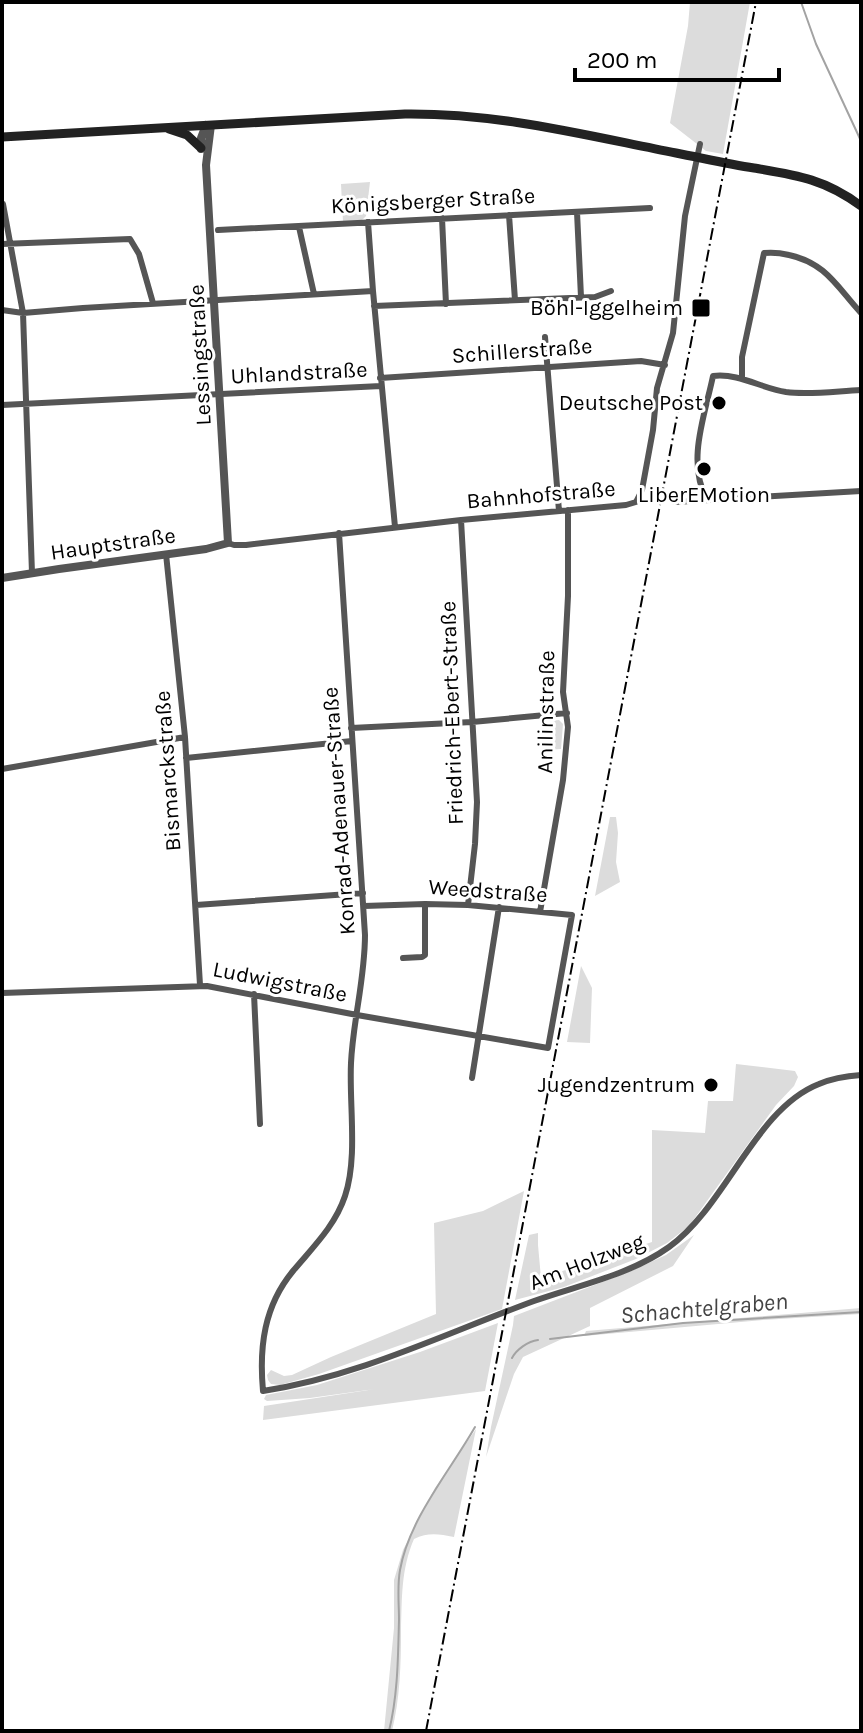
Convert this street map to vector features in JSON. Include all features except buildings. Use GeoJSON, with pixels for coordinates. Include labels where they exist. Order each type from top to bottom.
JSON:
{"type":"FeatureCollection","features":[{"type":"Feature","properties":{"kind":"main road"},"geometry":{"type":"LineString","coordinates":[[2,137],[405,114],[455,115],[526,122],[747,167],[781,171],[808,178],[861,206]]}},
{"type":"Feature","properties":{"kind":"main road"},"geometry":{"type":"LineString","coordinates":[[166,127],[187,135],[201,148]]}},
{"type":"Feature","properties":{"kind":"street","name":"Lessingstraße"},"geometry":{"type":"LineString","coordinates":[[206,165],[201,138],[208,125]]}},
{"type":"Feature","properties":{"kind":"street","name":"Lessingstraße"},"geometry":{"type":"LineString","coordinates":[[208,125],[206,165],[228,543]]}},
{"type":"Feature","properties":{"kind":"street","name":"Bahnhofstraße"},"geometry":{"type":"LineString","coordinates":[[228,543],[246,545],[636,502],[654,424],[657,388],[675,314],[685,216],[700,144]]}},
{"type":"Feature","properties":{"kind":"street"},"geometry":{"type":"LineString","coordinates":[[3,204],[23,313],[32,573]]}},
{"type":"Feature","properties":{"kind":"street","name":"Königsberger Straße"},"geometry":{"type":"LineString","coordinates":[[218,230],[650,208]]}},
{"type":"Feature","properties":{"kind":"street"},"geometry":{"type":"LineString","coordinates":[[577,212],[581,297]]}},
{"type":"Feature","properties":{"kind":"street"},"geometry":{"type":"LineString","coordinates":[[509,215],[515,300]]}},
{"type":"Feature","properties":{"kind":"street"},"geometry":{"type":"LineString","coordinates":[[442,218],[446,304]]}},
{"type":"Feature","properties":{"kind":"street"},"geometry":{"type":"LineString","coordinates":[[368,222],[395,527]]}},
{"type":"Feature","properties":{"kind":"street"},"geometry":{"type":"LineString","coordinates":[[299,227],[314,294]]}},
{"type":"Feature","properties":{"kind":"street"},"geometry":{"type":"LineString","coordinates":[[2,244],[130,239],[139,254],[153,303]]}},
{"type":"Feature","properties":{"kind":"street"},"geometry":{"type":"LineString","coordinates":[[742,378],[742,357],[764,253],[780,253],[813,263],[825,272],[861,313]]}},
{"type":"Feature","properties":{"kind":"street"},"geometry":{"type":"LineString","coordinates":[[2,310],[23,313],[373,291]]}},
{"type":"Feature","properties":{"kind":"street"},"geometry":{"type":"LineString","coordinates":[[374,306],[602,296],[611,291]]}},
{"type":"Feature","properties":{"kind":"street"},"geometry":{"type":"LineString","coordinates":[[545,337],[559,511]]}},
{"type":"Feature","properties":{"kind":"street","name":"Schillerstraße"},"geometry":{"type":"LineString","coordinates":[[380,378],[641,361],[665,365]]}},
{"type":"Feature","properties":{"kind":"street"},"geometry":{"type":"LineString","coordinates":[[707,500],[700,484],[697,461],[713,376],[742,378],[788,392],[861,390]]}},
{"type":"Feature","properties":{"kind":"street","name":"Uhlandstraße"},"geometry":{"type":"LineString","coordinates":[[2,405],[381,386]]}},
{"type":"Feature","properties":{"kind":"street"},"geometry":{"type":"LineString","coordinates":[[675,502],[861,491]]}},
{"type":"Feature","properties":{"kind":"street","name":"Anilinstraße"},"geometry":{"type":"LineString","coordinates":[[540,912],[563,780],[568,727],[563,684],[568,596],[568,510]]}},
{"type":"Feature","properties":{"kind":"street","name":"Friedrich-Ebert-Straße"},"geometry":{"type":"LineString","coordinates":[[461,520],[477,802],[468,905]]}},
{"type":"Feature","properties":{"kind":"street","name":"Konrad-Adenauer-Straße"},"geometry":{"type":"LineString","coordinates":[[263,1391],[262,1343],[271,1306],[283,1283],[327,1231],[345,1196],[351,1158],[352,1053],[364,964],[364,906],[339,533]]}},
{"type":"Feature","properties":{"kind":"street","name":"Hauptstraße"},"geometry":{"type":"LineString","coordinates":[[2,578],[206,549],[228,543]]}},
{"type":"Feature","properties":{"kind":"street","name":"Bismarckstraße"},"geometry":{"type":"LineString","coordinates":[[166,554],[185,737],[200,985]]}},
{"type":"Feature","properties":{"kind":"street"},"geometry":{"type":"LineString","coordinates":[[351,728],[567,713]]}},
{"type":"Feature","properties":{"kind":"street"},"geometry":{"type":"LineString","coordinates":[[2,769],[185,737]]}},
{"type":"Feature","properties":{"kind":"street"},"geometry":{"type":"LineString","coordinates":[[186,758],[352,741]]}},
{"type":"Feature","properties":{"kind":"street"},"geometry":{"type":"LineString","coordinates":[[196,905],[363,893]]}},
{"type":"Feature","properties":{"kind":"street"},"geometry":{"type":"LineString","coordinates":[[403,958],[425,955],[425,904]]}},
{"type":"Feature","properties":{"kind":"street","name":"Weedstraße"},"geometry":{"type":"LineString","coordinates":[[364,906],[468,905],[572,915],[548,1048]]}},
{"type":"Feature","properties":{"kind":"street"},"geometry":{"type":"LineString","coordinates":[[472,1078],[499,907]]}},
{"type":"Feature","properties":{"kind":"street","name":"Ludwigstraße"},"geometry":{"type":"LineString","coordinates":[[2,993],[200,985],[548,1048]]}},
{"type":"Feature","properties":{"kind":"street"},"geometry":{"type":"LineString","coordinates":[[254,994],[260,1124]]}},
{"type":"Feature","properties":{"kind":"street","name":"Am Holzweg"},"geometry":{"type":"LineString","coordinates":[[263,1391],[317,1381],[422,1346],[619,1272],[666,1249],[703,1216],[780,1110],[818,1084],[861,1075]]}},
{"type":"Feature","properties":{"kind":"shaded area"},"geometry":{"type":"Polygon","coordinates":[[[690,2],[750,2],[723,154],[706,151],[670,123],[690,2]]]}},
{"type":"Feature","properties":{"kind":"shaded area"},"geometry":{"type":"Polygon","coordinates":[[[370,182],[366,216],[361,221],[343,222],[341,184],[370,182]]]}},
{"type":"Feature","properties":{"kind":"shaded area"},"geometry":{"type":"Polygon","coordinates":[[[559,720],[563,724],[561,749],[541,750],[540,722],[559,720]]]}},
{"type":"Feature","properties":{"kind":"shaded area"},"geometry":{"type":"Polygon","coordinates":[[[610,817],[616,817],[616,862],[620,882],[595,896],[610,817]]]}},
{"type":"Feature","properties":{"kind":"shaded area"},"geometry":{"type":"Polygon","coordinates":[[[581,966],[592,988],[590,1043],[567,1042],[581,966]]]}},
{"type":"Feature","properties":{"kind":"shaded area"},"geometry":{"type":"Polygon","coordinates":[[[736,1064],[795,1071],[798,1077],[689,1226],[667,1243],[636,1259],[564,1287],[515,1300],[529,1235],[538,1233],[541,1278],[652,1242],[652,1130],[705,1133],[708,1101],[733,1101],[736,1064]]]}},
{"type":"Feature","properties":{"kind":"shaded area"},"geometry":{"type":"Polygon","coordinates":[[[524,1191],[502,1309],[319,1374],[280,1385],[271,1384],[267,1375],[271,1370],[284,1376],[292,1375],[436,1314],[434,1223],[483,1211],[524,1191]]]}},
{"type":"Feature","properties":{"kind":"shaded area"},"geometry":{"type":"Polygon","coordinates":[[[694,1235],[673,1266],[590,1308],[590,1326],[523,1357],[514,1374],[486,1457],[514,1316],[631,1271],[666,1255],[694,1235]]]}},
{"type":"Feature","properties":{"kind":"shaded area"},"geometry":{"type":"Polygon","coordinates":[[[861,1308],[861,1314],[584,1336],[586,1331],[861,1308]]]}},
{"type":"Feature","properties":{"kind":"shaded area"},"geometry":{"type":"Polygon","coordinates":[[[498,1323],[485,1391],[263,1420],[264,1406],[375,1389],[267,1401],[264,1399],[266,1395],[317,1385],[498,1323]]]}},
{"type":"Feature","properties":{"kind":"shaded area"},"geometry":{"type":"Polygon","coordinates":[[[476,1429],[454,1537],[424,1535],[414,1539],[410,1550],[403,1584],[397,1707],[392,1731],[384,1731],[394,1628],[394,1580],[403,1550],[435,1488],[476,1429]]]}},
{"type":"Feature","properties":{"kind":"waterway"},"geometry":{"type":"LineString","coordinates":[[801,2],[816,44],[861,141]]}},
{"type":"Feature","properties":{"kind":"waterway","name":"Schachtelgraben"},"geometry":{"type":"LineString","coordinates":[[550,1339],[683,1323],[861,1312]]}},
{"type":"Feature","properties":{"kind":"waterway","name":"Schachtelgraben"},"geometry":{"type":"LineString","coordinates":[[512,1358],[523,1346],[538,1340]]}},
{"type":"Feature","properties":{"kind":"waterway","name":"Schachtelgraben"},"geometry":{"type":"LineString","coordinates":[[389,1731],[397,1676],[399,1576],[405,1551],[421,1514],[475,1427]]}},
{"type":"Feature","properties":{"kind":"railway"},"geometry":{"type":"LineString","coordinates":[[426,1731],[756,2]]}},
{"type":"Feature","properties":{"kind":"place","name":"Böhl-Iggelheim"},"geometry":{"type":"Point","coordinates":[701,308]}},
{"type":"Feature","properties":{"kind":"place","name":"Deutsche Post"},"geometry":{"type":"Point","coordinates":[719,403]}},
{"type":"Feature","properties":{"kind":"place","name":"LiberEMotion"},"geometry":{"type":"Point","coordinates":[704,469]}},
{"type":"Feature","properties":{"kind":"place","name":"Jugendzentrum"},"geometry":{"type":"Point","coordinates":[711,1085]}}]}
